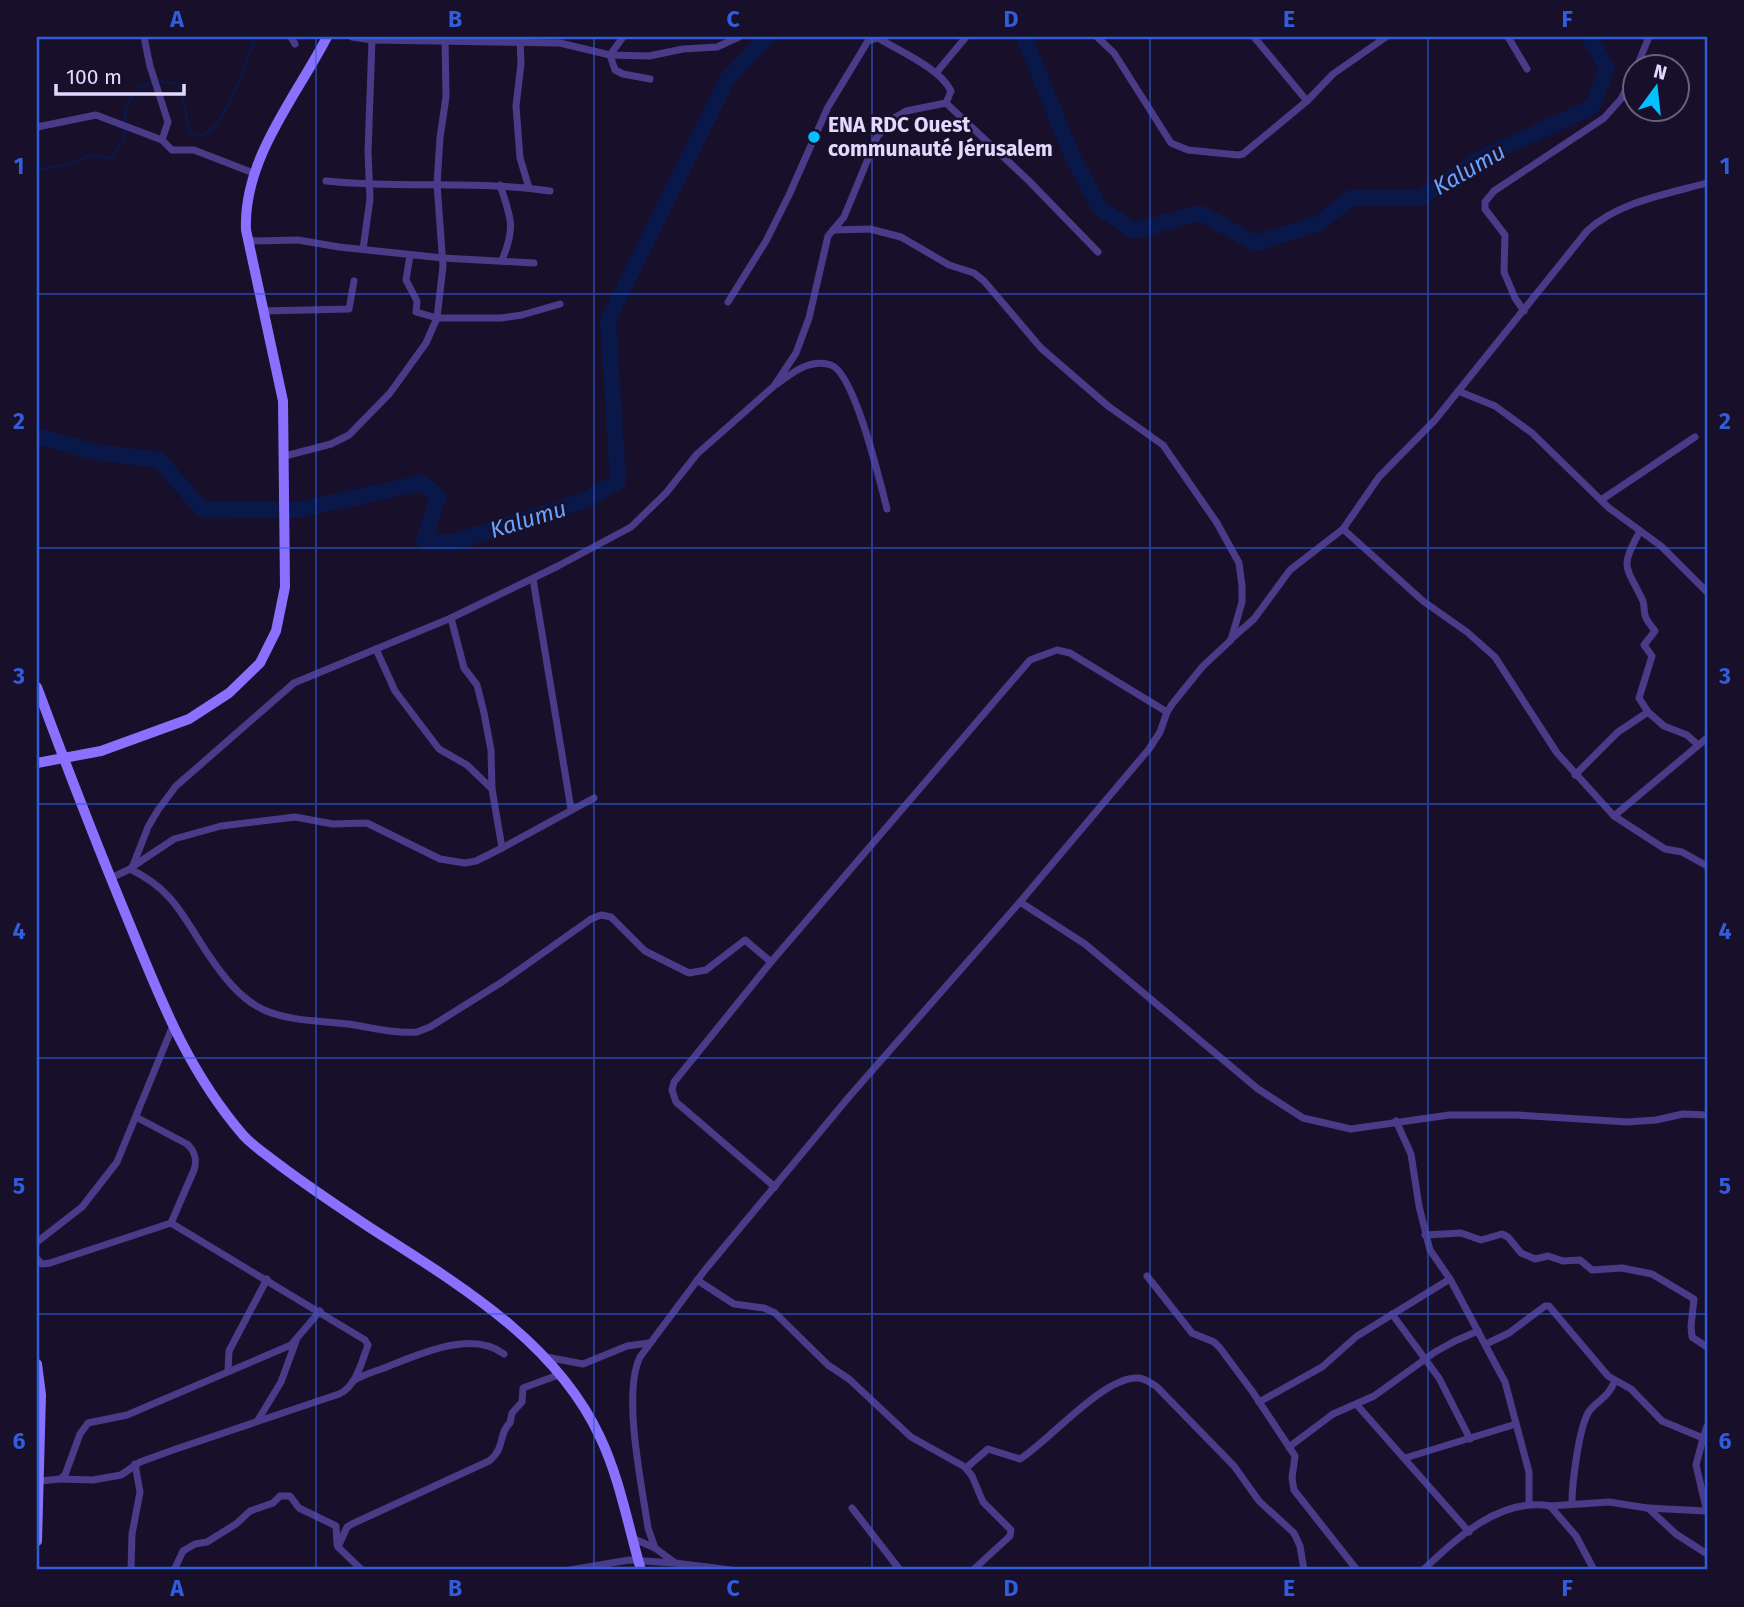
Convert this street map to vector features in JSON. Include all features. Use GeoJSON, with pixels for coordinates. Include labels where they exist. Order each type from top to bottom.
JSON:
{"type":"FeatureCollection","features":[{"type":"Feature","properties":{"kind":"street"},"geometry":{"type":"LineString","coordinates":[[144,37],[168,122],[162,140]]}},
{"type":"Feature","properties":{"kind":"street"},"geometry":{"type":"LineString","coordinates":[[37,763],[101,751],[189,719],[229,693],[260,663],[276,631],[285,587],[283,401],[249,241],[246,213],[250,190],[268,140],[327,37]]}},
{"type":"Feature","properties":{"kind":"street"},"geometry":{"type":"LineString","coordinates":[[352,37],[372,40],[520,39],[565,43],[610,55],[649,55],[717,47],[738,37]]}},
{"type":"Feature","properties":{"kind":"street"},"geometry":{"type":"LineString","coordinates":[[610,55],[624,37]]}},
{"type":"Feature","properties":{"kind":"street"},"geometry":{"type":"LineString","coordinates":[[936,73],[966,37]]}},
{"type":"Feature","properties":{"kind":"street"},"geometry":{"type":"LineString","coordinates":[[1097,37],[1114,54],[1168,140],[1180,149],[1241,155],[1307,101],[1333,74],[1386,37]]}},
{"type":"Feature","properties":{"kind":"street"},"geometry":{"type":"LineString","coordinates":[[1254,37],[1307,101]]}},
{"type":"Feature","properties":{"kind":"street"},"geometry":{"type":"LineString","coordinates":[[1508,37],[1527,69]]}},
{"type":"Feature","properties":{"kind":"street"},"geometry":{"type":"LineString","coordinates":[[728,302],[766,241],[828,107],[868,41],[878,38],[936,73],[951,91],[946,103]]}},
{"type":"Feature","properties":{"kind":"street"},"geometry":{"type":"LineString","coordinates":[[285,456],[331,444],[349,435],[390,393],[429,338],[437,318],[443,258],[437,184],[446,97],[445,39]]}},
{"type":"Feature","properties":{"kind":"street"},"geometry":{"type":"LineString","coordinates":[[520,39],[521,64],[516,106],[520,158],[529,188]]}},
{"type":"Feature","properties":{"kind":"street"},"geometry":{"type":"LineString","coordinates":[[363,249],[370,186],[372,40]]}},
{"type":"Feature","properties":{"kind":"street"},"geometry":{"type":"LineString","coordinates":[[610,55],[618,72],[650,79]]}},
{"type":"Feature","properties":{"kind":"street"},"geometry":{"type":"LineString","coordinates":[[1524,311],[1504,272],[1505,235],[1485,209],[1485,202],[1494,191],[1604,118],[1622,97]]}},
{"type":"Feature","properties":{"kind":"street"},"geometry":{"type":"LineString","coordinates":[[775,386],[802,338],[828,236],[844,217],[877,137],[885,127],[906,111],[946,103]]}},
{"type":"Feature","properties":{"kind":"street"},"geometry":{"type":"LineString","coordinates":[[946,103],[1028,180],[1098,252]]}},
{"type":"Feature","properties":{"kind":"street"},"geometry":{"type":"LineString","coordinates":[[37,127],[93,115],[162,140],[172,150],[194,150],[256,174]]}},
{"type":"Feature","properties":{"kind":"street"},"geometry":{"type":"LineString","coordinates":[[326,181],[370,186],[437,184],[550,191]]}},
{"type":"Feature","properties":{"kind":"street"},"geometry":{"type":"LineString","coordinates":[[655,1548],[648,1528],[632,1396],[636,1365],[649,1343],[697,1280],[885,1054],[1020,902],[1149,749],[1160,732],[1167,712],[1203,666],[1254,619],[1290,570],[1343,529],[1379,477],[1424,433],[1524,311],[1577,241],[1600,219],[1639,203],[1707,183]]}},
{"type":"Feature","properties":{"kind":"street"},"geometry":{"type":"LineString","coordinates":[[500,186],[512,227],[502,260]]}},
{"type":"Feature","properties":{"kind":"street"},"geometry":{"type":"LineString","coordinates":[[832,230],[870,229],[894,235],[949,265],[979,276],[1041,348],[1108,406],[1163,445],[1217,523],[1239,564],[1242,601],[1231,640]]}},
{"type":"Feature","properties":{"kind":"street"},"geometry":{"type":"LineString","coordinates":[[249,241],[298,240],[443,258],[534,263]]}},
{"type":"Feature","properties":{"kind":"street"},"geometry":{"type":"LineString","coordinates":[[410,254],[406,280],[417,301],[416,312],[437,318],[501,318],[560,304]]}},
{"type":"Feature","properties":{"kind":"street"},"geometry":{"type":"LineString","coordinates":[[264,311],[349,309],[354,281]]}},
{"type":"Feature","properties":{"kind":"street"},"geometry":{"type":"LineString","coordinates":[[131,868],[148,827],[176,786],[294,683],[451,618],[533,579],[631,527],[666,493],[697,454],[796,370],[817,363],[834,366],[848,382],[887,509]]}},
{"type":"Feature","properties":{"kind":"street"},"geometry":{"type":"LineString","coordinates":[[1458,391],[1495,406],[1532,433],[1601,500],[1661,546],[1707,592]]}},
{"type":"Feature","properties":{"kind":"street"},"geometry":{"type":"LineString","coordinates":[[1601,500],[1695,437]]}},
{"type":"Feature","properties":{"kind":"street"},"geometry":{"type":"LineString","coordinates":[[1343,529],[1423,601],[1467,632],[1495,657],[1552,745],[1575,775],[1615,816],[1665,849],[1682,852],[1707,866]]}},
{"type":"Feature","properties":{"kind":"street"},"geometry":{"type":"LineString","coordinates":[[1640,531],[1628,554],[1627,569],[1644,603],[1645,617],[1655,631],[1644,645],[1652,656],[1639,698],[1648,712],[1664,726],[1689,736],[1697,744]]}},
{"type":"Feature","properties":{"kind":"street"},"geometry":{"type":"LineString","coordinates":[[533,579],[571,809]]}},
{"type":"Feature","properties":{"kind":"street"},"geometry":{"type":"LineString","coordinates":[[451,618],[464,668],[477,685],[484,713],[491,750],[492,789],[502,848]]}},
{"type":"Feature","properties":{"kind":"street"},"geometry":{"type":"LineString","coordinates":[[376,649],[395,691],[439,749],[467,765],[492,789]]}},
{"type":"Feature","properties":{"kind":"street"},"geometry":{"type":"LineString","coordinates":[[775,1187],[676,1102],[672,1090],[674,1082],[771,962],[1030,660],[1057,650],[1070,653],[1167,712]]}},
{"type":"Feature","properties":{"kind":"street"},"geometry":{"type":"LineString","coordinates":[[37,687],[172,1028],[200,1076],[251,1143],[297,1178],[442,1272],[546,1357],[562,1374],[591,1418],[601,1439],[618,1485],[639,1565]]}},
{"type":"Feature","properties":{"kind":"street"},"geometry":{"type":"LineString","coordinates":[[1575,775],[1618,732],[1648,712]]}},
{"type":"Feature","properties":{"kind":"street"},"geometry":{"type":"LineString","coordinates":[[1615,816],[1707,738]]}},
{"type":"Feature","properties":{"kind":"street"},"geometry":{"type":"LineString","coordinates":[[111,878],[131,868],[174,838],[221,826],[295,817],[333,824],[367,823],[440,859],[461,863],[476,861],[594,798]]}},
{"type":"Feature","properties":{"kind":"street"},"geometry":{"type":"LineString","coordinates":[[131,868],[163,889],[230,984],[246,999],[263,1009],[286,1016],[417,1032],[430,1027],[502,982],[590,919],[601,915],[617,920],[645,951],[689,973],[706,970],[745,940],[771,962]]}},
{"type":"Feature","properties":{"kind":"street"},"geometry":{"type":"LineString","coordinates":[[1020,902],[1085,944],[1258,1089],[1289,1111],[1318,1123],[1351,1129],[1396,1121],[1474,1114],[1627,1122],[1656,1120],[1683,1114],[1707,1115]]}},
{"type":"Feature","properties":{"kind":"street"},"geometry":{"type":"LineString","coordinates":[[37,1242],[87,1202],[121,1156],[172,1028]]}},
{"type":"Feature","properties":{"kind":"street"},"geometry":{"type":"LineString","coordinates":[[37,1259],[42,1264],[50,1264],[171,1223],[196,1161],[187,1144],[136,1117]]}},
{"type":"Feature","properties":{"kind":"street"},"geometry":{"type":"LineString","coordinates":[[1396,1121],[1411,1154],[1430,1250],[1450,1279],[1505,1382],[1530,1481],[1530,1504]]}},
{"type":"Feature","properties":{"kind":"street"},"geometry":{"type":"LineString","coordinates":[[40,1481],[93,1480],[121,1475],[135,1464],[344,1392],[353,1381],[368,1342],[171,1223]]}},
{"type":"Feature","properties":{"kind":"street"},"geometry":{"type":"LineString","coordinates":[[1425,1234],[1461,1233],[1482,1240],[1502,1234],[1508,1237],[1521,1253],[1535,1259],[1548,1256],[1563,1261],[1580,1260],[1592,1270],[1632,1269],[1659,1277],[1694,1298],[1691,1333],[1695,1340],[1707,1347]]}},
{"type":"Feature","properties":{"kind":"street"},"geometry":{"type":"LineString","coordinates":[[1147,1276],[1192,1333],[1214,1342],[1220,1348],[1259,1402],[1296,1462],[1292,1478],[1294,1490],[1357,1570]]}},
{"type":"Feature","properties":{"kind":"street"},"geometry":{"type":"LineString","coordinates":[[228,1371],[229,1351],[267,1279]]}},
{"type":"Feature","properties":{"kind":"street"},"geometry":{"type":"LineString","coordinates":[[1259,1402],[1322,1367],[1350,1341],[1450,1279]]}},
{"type":"Feature","properties":{"kind":"street"},"geometry":{"type":"LineString","coordinates":[[697,1280],[734,1304],[764,1308],[775,1313],[828,1365],[849,1380],[911,1437],[966,1468],[983,1502],[1010,1527],[1012,1533],[973,1570]]}},
{"type":"Feature","properties":{"kind":"street"},"geometry":{"type":"LineString","coordinates":[[1486,1344],[1509,1333],[1545,1306],[1549,1306],[1600,1368],[1615,1381],[1631,1389],[1667,1424],[1705,1439]]}},
{"type":"Feature","properties":{"kind":"street"},"geometry":{"type":"LineString","coordinates":[[258,1420],[281,1382],[297,1340],[320,1311]]}},
{"type":"Feature","properties":{"kind":"street"},"geometry":{"type":"LineString","coordinates":[[1392,1314],[1439,1378],[1470,1439]]}},
{"type":"Feature","properties":{"kind":"street"},"geometry":{"type":"LineString","coordinates":[[1289,1447],[1333,1414],[1387,1389],[1425,1359],[1478,1331]]}},
{"type":"Feature","properties":{"kind":"street"},"geometry":{"type":"LineString","coordinates":[[60,1479],[65,1475],[79,1434],[88,1423],[127,1415],[297,1340]]}},
{"type":"Feature","properties":{"kind":"street"},"geometry":{"type":"LineString","coordinates":[[353,1381],[428,1351],[474,1343],[489,1344],[504,1354]]}},
{"type":"Feature","properties":{"kind":"street"},"geometry":{"type":"LineString","coordinates":[[546,1357],[583,1364],[627,1346],[649,1343]]}},
{"type":"Feature","properties":{"kind":"street"},"geometry":{"type":"LineString","coordinates":[[37,1364],[41,1395],[37,1541]]}},
{"type":"Feature","properties":{"kind":"street"},"geometry":{"type":"LineString","coordinates":[[174,1570],[183,1551],[191,1545],[207,1542],[236,1524],[250,1511],[273,1503],[280,1496],[290,1496],[299,1508],[335,1526],[347,1527],[489,1461],[500,1450],[504,1428],[510,1423],[512,1413],[521,1404],[523,1388],[562,1374]]}},
{"type":"Feature","properties":{"kind":"street"},"geometry":{"type":"LineString","coordinates":[[966,1468],[988,1449],[1020,1459],[1109,1386],[1129,1378],[1143,1379],[1165,1395],[1234,1466],[1259,1501],[1294,1533],[1300,1546],[1304,1570]]}},
{"type":"Feature","properties":{"kind":"street"},"geometry":{"type":"LineString","coordinates":[[1572,1503],[1573,1472],[1588,1413],[1607,1397],[1615,1381]]}},
{"type":"Feature","properties":{"kind":"street"},"geometry":{"type":"LineString","coordinates":[[1357,1405],[1469,1532]]}},
{"type":"Feature","properties":{"kind":"street"},"geometry":{"type":"LineString","coordinates":[[1405,1458],[1516,1424]]}},
{"type":"Feature","properties":{"kind":"street"},"geometry":{"type":"LineString","coordinates":[[1423,1570],[1469,1532],[1500,1511],[1530,1504],[1550,1506],[1609,1502],[1706,1512],[1696,1465],[1707,1426]]}},
{"type":"Feature","properties":{"kind":"street"},"geometry":{"type":"LineString","coordinates":[[131,1570],[132,1534],[140,1492],[135,1464]]}},
{"type":"Feature","properties":{"kind":"street"},"geometry":{"type":"LineString","coordinates":[[1550,1506],[1576,1536],[1594,1570]]}},
{"type":"Feature","properties":{"kind":"street"},"geometry":{"type":"LineString","coordinates":[[852,1508],[900,1570]]}},
{"type":"Feature","properties":{"kind":"street"},"geometry":{"type":"LineString","coordinates":[[1647,1508],[1676,1534],[1707,1554]]}},
{"type":"Feature","properties":{"kind":"street"},"geometry":{"type":"LineString","coordinates":[[335,1526],[338,1547],[362,1570]]}},
{"type":"Feature","properties":{"kind":"street"},"geometry":{"type":"LineString","coordinates":[[338,1547],[347,1527]]}},
{"type":"Feature","properties":{"kind":"street"},"geometry":{"type":"LineString","coordinates":[[632,1538],[655,1548],[674,1563]]}},
{"type":"Feature","properties":{"kind":"street"},"geometry":{"type":"LineString","coordinates":[[570,1570],[622,1561],[639,1565],[674,1563],[731,1570]]}},
{"type":"Feature","properties":{"kind":"waterway"},"geometry":{"type":"LineString","coordinates":[[37,170],[72,163],[91,155],[111,158],[124,139],[125,113],[129,101],[140,89],[154,83],[179,85],[190,133],[203,136],[213,128],[229,104],[256,37]]}},
{"type":"Feature","properties":{"kind":"waterway","name":"Kalumu"},"geometry":{"type":"LineString","coordinates":[[37,436],[94,452],[159,460],[202,509],[297,510],[422,483],[438,496],[424,541],[450,543],[586,500],[618,481],[608,320],[727,79],[767,37]]}},
{"type":"Feature","properties":{"kind":"waterway","name":"Kalumu"},"geometry":{"type":"LineString","coordinates":[[1024,37],[1072,156],[1099,207],[1134,231],[1200,213],[1255,243],[1318,224],[1351,198],[1420,198],[1483,157],[1592,107],[1607,68],[1589,37]]}},
{"type":"Feature","properties":{"kind":"place","name":"ENA RDC Ouest communauté Jérusalem"},"geometry":{"type":"Point","coordinates":[814,137]}}]}
